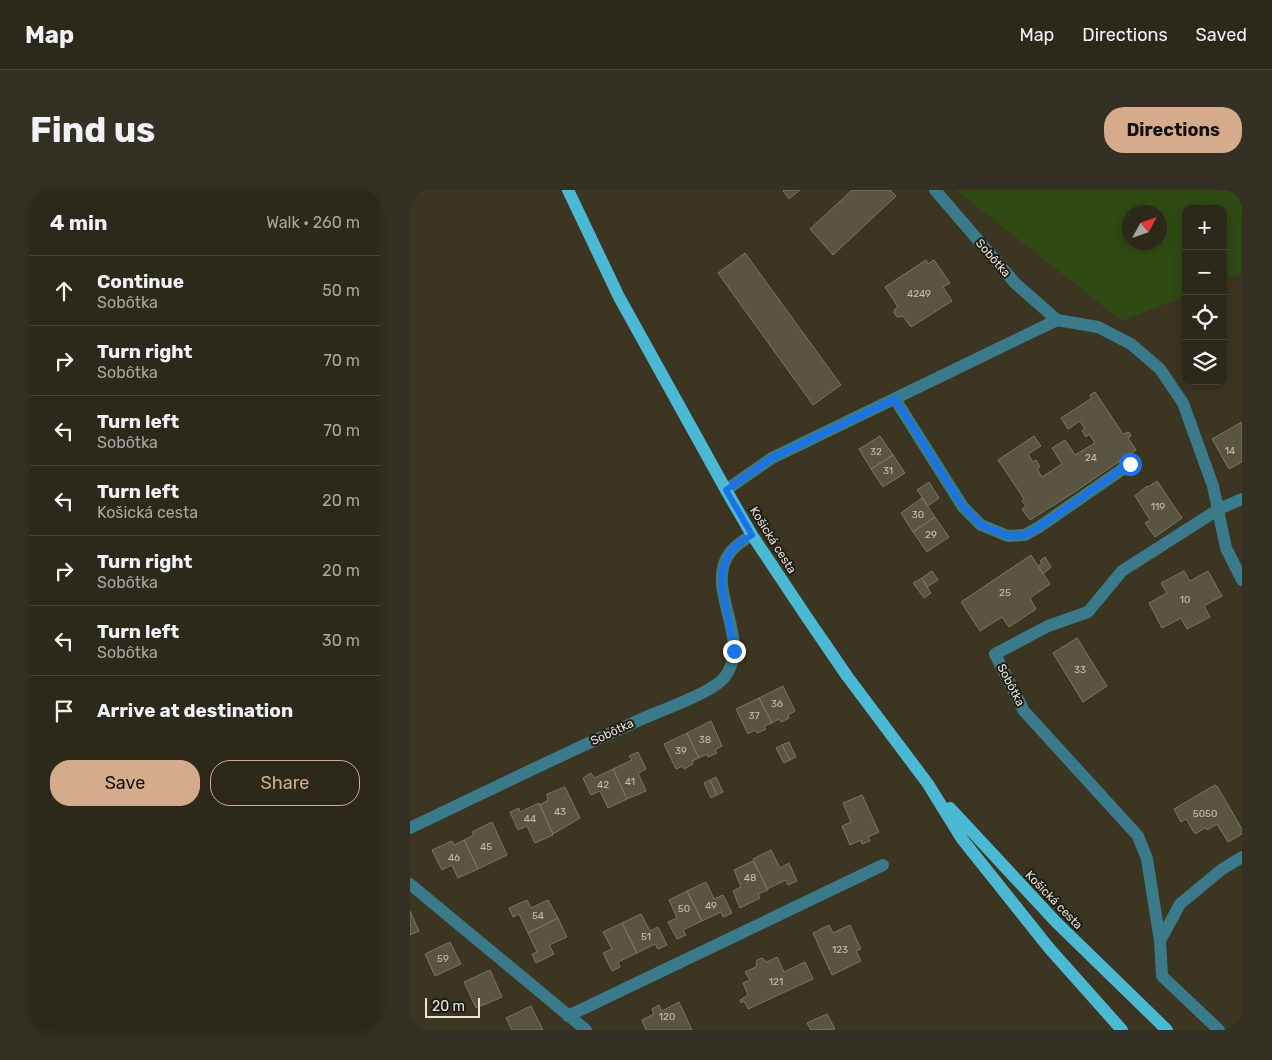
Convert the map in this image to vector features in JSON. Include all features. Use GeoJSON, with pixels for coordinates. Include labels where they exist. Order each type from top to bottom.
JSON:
{"type":"FeatureCollection","features":[{"type":"Feature","properties":{"kind":"main road","name":"Košická cesta"},"geometry":{"type":"LineString","coordinates":[[568,190],[619,297],[752,535],[847,676],[928,784],[962,839],[1061,962],[1122,1030]]}},
{"type":"Feature","properties":{"kind":"main road","name":"Košická cesta"},"geometry":{"type":"LineString","coordinates":[[928,784],[1056,922],[1167,1030]]}},
{"type":"Feature","properties":{"kind":"street","name":"Sobôtka"},"geometry":{"type":"LineString","coordinates":[[935,190],[1015,283],[1057,320]]}},
{"type":"Feature","properties":{"kind":"street"},"geometry":{"type":"LineString","coordinates":[[726,490],[772,458],[1057,320],[1098,327],[1131,344],[1160,368],[1183,403],[1220,509],[1226,548],[1242,580]]}},
{"type":"Feature","properties":{"kind":"street"},"geometry":{"type":"LineString","coordinates":[[895,399],[963,507],[981,525],[1008,536],[1025,535],[1039,527],[1130,464]]}},
{"type":"Feature","properties":{"kind":"street"},"geometry":{"type":"LineString","coordinates":[[1220,509],[1242,499]]}},
{"type":"Feature","properties":{"kind":"street","name":"Sobôtka"},"geometry":{"type":"LineString","coordinates":[[1219,1030],[1162,976],[1160,940],[1147,859],[1138,836],[1024,711],[995,654],[1048,626],[1088,612],[1122,571],[1220,509]]}},
{"type":"Feature","properties":{"kind":"street","name":"Sobôtka"},"geometry":{"type":"LineString","coordinates":[[410,828],[633,722],[705,692],[718,683],[731,664],[734,651],[721,575],[728,555],[736,545],[752,535]]}},
{"type":"Feature","properties":{"kind":"street"},"geometry":{"type":"LineString","coordinates":[[1160,940],[1180,904],[1221,870],[1242,857]]}},
{"type":"Feature","properties":{"kind":"street"},"geometry":{"type":"LineString","coordinates":[[568,1016],[883,865]]}},
{"type":"Feature","properties":{"kind":"street"},"geometry":{"type":"LineString","coordinates":[[410,884],[586,1030]]}},
{"type":"Feature","properties":{"kind":"green space"},"geometry":{"type":"Polygon","coordinates":[[[956,190],[1242,190],[1242,273],[1227,279],[1227,205],[1182,205],[1182,298],[1122,321],[956,190]]]}},
{"type":"Feature","properties":{"kind":"building"},"geometry":{"type":"Polygon","coordinates":[[[784,190],[800,190],[789,199],[784,190]]]}},
{"type":"Feature","properties":{"kind":"building"},"geometry":{"type":"Polygon","coordinates":[[[852,190],[890,190],[896,196],[833,255],[810,229],[852,190]]]}},
{"type":"Feature","properties":{"kind":"building"},"geometry":{"type":"Polygon","coordinates":[[[745,253],[841,385],[813,405],[718,273],[745,253]]]}},
{"type":"Feature","properties":{"kind":"building"},"geometry":{"type":"Polygon","coordinates":[[[926,260],[928,264],[934,260],[950,283],[943,287],[952,301],[911,327],[903,316],[897,317],[894,313],[898,307],[885,287],[926,260]]]}},
{"type":"Feature","properties":{"kind":"building"},"geometry":{"type":"Polygon","coordinates":[[[1095,392],[1123,434],[1129,432],[1131,436],[1128,438],[1136,450],[1030,520],[1022,509],[1026,506],[1022,501],[1024,499],[998,460],[1034,436],[1041,446],[1028,454],[1033,462],[1036,460],[1040,467],[1037,469],[1042,477],[1062,464],[1052,448],[1065,440],[1075,455],[1095,443],[1089,434],[1086,437],[1082,431],[1085,429],[1080,421],[1068,429],[1061,418],[1092,398],[1090,395],[1095,392]]]}},
{"type":"Feature","properties":{"kind":"building"},"geometry":{"type":"Polygon","coordinates":[[[1242,422],[1242,462],[1229,469],[1212,439],[1242,422]]]}},
{"type":"Feature","properties":{"kind":"building"},"geometry":{"type":"Polygon","coordinates":[[[880,436],[893,455],[871,469],[859,449],[880,436]]]}},
{"type":"Feature","properties":{"kind":"building"},"geometry":{"type":"Polygon","coordinates":[[[893,455],[905,473],[883,487],[871,469],[893,455]]]}},
{"type":"Feature","properties":{"kind":"building"},"geometry":{"type":"Polygon","coordinates":[[[1157,481],[1182,518],[1155,537],[1145,523],[1150,520],[1135,496],[1147,486],[1157,481]]]}},
{"type":"Feature","properties":{"kind":"building"},"geometry":{"type":"Polygon","coordinates":[[[929,482],[939,498],[928,506],[917,490],[929,482]]]}},
{"type":"Feature","properties":{"kind":"building"},"geometry":{"type":"Polygon","coordinates":[[[922,498],[935,517],[913,532],[901,513],[922,498]]]}},
{"type":"Feature","properties":{"kind":"building"},"geometry":{"type":"Polygon","coordinates":[[[935,517],[949,537],[927,552],[913,532],[935,517]]]}},
{"type":"Feature","properties":{"kind":"building"},"geometry":{"type":"Polygon","coordinates":[[[1031,555],[1050,584],[1030,598],[1036,609],[1009,627],[1002,617],[980,631],[961,602],[1031,555]]]}},
{"type":"Feature","properties":{"kind":"building"},"geometry":{"type":"Polygon","coordinates":[[[1045,557],[1051,567],[1043,574],[1038,566],[1045,557]]]}},
{"type":"Feature","properties":{"kind":"building"},"geometry":{"type":"Polygon","coordinates":[[[932,571],[938,580],[927,587],[922,578],[932,571]]]}},
{"type":"Feature","properties":{"kind":"building"},"geometry":{"type":"Polygon","coordinates":[[[1184,571],[1190,581],[1208,571],[1222,596],[1204,606],[1210,617],[1187,629],[1181,618],[1162,628],[1149,603],[1167,593],[1161,583],[1184,571]]]}},
{"type":"Feature","properties":{"kind":"building"},"geometry":{"type":"Polygon","coordinates":[[[922,578],[931,593],[924,598],[913,583],[922,578]]]}},
{"type":"Feature","properties":{"kind":"building"},"geometry":{"type":"Polygon","coordinates":[[[1077,638],[1107,686],[1083,702],[1053,653],[1077,638]]]}},
{"type":"Feature","properties":{"kind":"building"},"geometry":{"type":"Polygon","coordinates":[[[783,686],[795,711],[788,715],[789,718],[781,722],[779,719],[772,723],[759,698],[783,686]]]}},
{"type":"Feature","properties":{"kind":"building"},"geometry":{"type":"Polygon","coordinates":[[[759,698],[772,723],[764,726],[766,729],[757,733],[755,730],[748,734],[736,709],[759,698]]]}},
{"type":"Feature","properties":{"kind":"building"},"geometry":{"type":"Polygon","coordinates":[[[711,721],[722,746],[715,750],[717,753],[708,757],[707,754],[699,758],[687,733],[711,721]]]}},
{"type":"Feature","properties":{"kind":"building"},"geometry":{"type":"Polygon","coordinates":[[[687,733],[699,758],[692,761],[693,764],[684,769],[683,766],[676,769],[664,744],[687,733]]]}},
{"type":"Feature","properties":{"kind":"building"},"geometry":{"type":"Polygon","coordinates":[[[789,742],[796,757],[790,760],[782,745],[789,742]]]}},
{"type":"Feature","properties":{"kind":"building"},"geometry":{"type":"Polygon","coordinates":[[[782,745],[790,760],[784,763],[776,748],[782,745]]]}},
{"type":"Feature","properties":{"kind":"building"},"geometry":{"type":"Polygon","coordinates":[[[638,752],[646,769],[638,773],[646,791],[627,799],[613,769],[632,760],[629,756],[638,752]]]}},
{"type":"Feature","properties":{"kind":"building"},"geometry":{"type":"Polygon","coordinates":[[[613,769],[627,799],[608,808],[600,791],[591,795],[583,778],[591,773],[594,778],[613,769]]]}},
{"type":"Feature","properties":{"kind":"building"},"geometry":{"type":"Polygon","coordinates":[[[716,777],[723,792],[717,795],[710,780],[716,777]]]}},
{"type":"Feature","properties":{"kind":"building"},"geometry":{"type":"Polygon","coordinates":[[[710,780],[717,795],[711,798],[704,783],[710,780]]]}},
{"type":"Feature","properties":{"kind":"building"},"geometry":{"type":"Polygon","coordinates":[[[1215,785],[1242,829],[1242,834],[1228,842],[1217,824],[1195,834],[1186,819],[1181,822],[1174,809],[1215,785]]]}},
{"type":"Feature","properties":{"kind":"building"},"geometry":{"type":"Polygon","coordinates":[[[565,787],[580,818],[553,834],[540,805],[548,800],[547,794],[565,787]]]}},
{"type":"Feature","properties":{"kind":"building"},"geometry":{"type":"Polygon","coordinates":[[[862,795],[879,832],[868,837],[870,841],[862,844],[861,840],[850,845],[842,826],[851,822],[843,803],[862,795]]]}},
{"type":"Feature","properties":{"kind":"building"},"geometry":{"type":"Polygon","coordinates":[[[539,803],[553,835],[535,843],[527,826],[518,830],[510,812],[519,808],[520,812],[539,803]]]}},
{"type":"Feature","properties":{"kind":"building"},"geometry":{"type":"Polygon","coordinates":[[[492,822],[507,855],[478,869],[464,840],[474,835],[472,832],[492,822]]]}},
{"type":"Feature","properties":{"kind":"building"},"geometry":{"type":"Polygon","coordinates":[[[464,840],[478,869],[458,878],[452,865],[442,870],[432,850],[452,841],[454,845],[464,840]]]}},
{"type":"Feature","properties":{"kind":"building"},"geometry":{"type":"Polygon","coordinates":[[[771,850],[780,868],[789,863],[797,881],[788,885],[786,880],[767,889],[753,859],[771,850]]]}},
{"type":"Feature","properties":{"kind":"building"},"geometry":{"type":"Polygon","coordinates":[[[753,861],[768,890],[758,894],[760,898],[740,908],[733,891],[741,887],[734,870],[753,861]]]}},
{"type":"Feature","properties":{"kind":"building"},"geometry":{"type":"Polygon","coordinates":[[[706,882],[714,899],[723,895],[732,913],[723,917],[721,912],[702,921],[687,891],[706,882]]]}},
{"type":"Feature","properties":{"kind":"building"},"geometry":{"type":"Polygon","coordinates":[[[687,891],[702,921],[683,930],[686,935],[677,939],[668,922],[677,918],[669,900],[687,891]]]}},
{"type":"Feature","properties":{"kind":"building"},"geometry":{"type":"Polygon","coordinates":[[[527,900],[531,908],[548,900],[558,918],[528,933],[519,914],[513,917],[509,908],[527,900]]]}},
{"type":"Feature","properties":{"kind":"building"},"geometry":{"type":"Polygon","coordinates":[[[410,911],[419,931],[410,935],[410,911]]]}},
{"type":"Feature","properties":{"kind":"building"},"geometry":{"type":"Polygon","coordinates":[[[641,914],[650,931],[658,927],[667,945],[658,949],[655,944],[637,953],[622,923],[641,914]]]}},
{"type":"Feature","properties":{"kind":"building"},"geometry":{"type":"Polygon","coordinates":[[[558,918],[567,937],[549,945],[554,954],[536,963],[532,954],[537,952],[528,933],[558,918]]]}},
{"type":"Feature","properties":{"kind":"building"},"geometry":{"type":"Polygon","coordinates":[[[622,923],[637,953],[618,962],[620,967],[612,971],[603,953],[612,949],[603,932],[622,923]]]}},
{"type":"Feature","properties":{"kind":"building"},"geometry":{"type":"Polygon","coordinates":[[[829,925],[833,933],[850,925],[861,949],[856,951],[861,961],[832,975],[813,933],[829,925]]]}},
{"type":"Feature","properties":{"kind":"building"},"geometry":{"type":"Polygon","coordinates":[[[450,942],[461,964],[435,976],[425,954],[450,942]]]}},
{"type":"Feature","properties":{"kind":"building"},"geometry":{"type":"Polygon","coordinates":[[[777,957],[784,972],[805,962],[813,979],[748,1009],[744,1001],[741,1003],[740,1000],[748,995],[743,983],[750,980],[745,972],[756,967],[757,960],[762,958],[767,962],[777,957]]]}},
{"type":"Feature","properties":{"kind":"building"},"geometry":{"type":"Polygon","coordinates":[[[490,970],[502,997],[476,1008],[464,982],[490,970]]]}},
{"type":"Feature","properties":{"kind":"building"},"geometry":{"type":"Polygon","coordinates":[[[679,1002],[692,1030],[646,1030],[642,1020],[654,1014],[652,1009],[659,1005],[662,1011],[679,1002]]]}},
{"type":"Feature","properties":{"kind":"building"},"geometry":{"type":"Polygon","coordinates":[[[531,1006],[543,1030],[512,1030],[506,1018],[531,1006]]]}},
{"type":"Feature","properties":{"kind":"building"},"geometry":{"type":"Polygon","coordinates":[[[827,1014],[835,1029],[811,1030],[807,1023],[827,1014]]]}},
{"type":"Feature","properties":{"kind":"route"},"geometry":{"type":"LineString","coordinates":[[734,651],[734,640],[721,575],[728,555],[736,545],[752,535],[726,490],[772,458],[895,399],[963,507],[981,525],[1008,536],[1025,535],[1039,527],[1130,464]]}}]}
